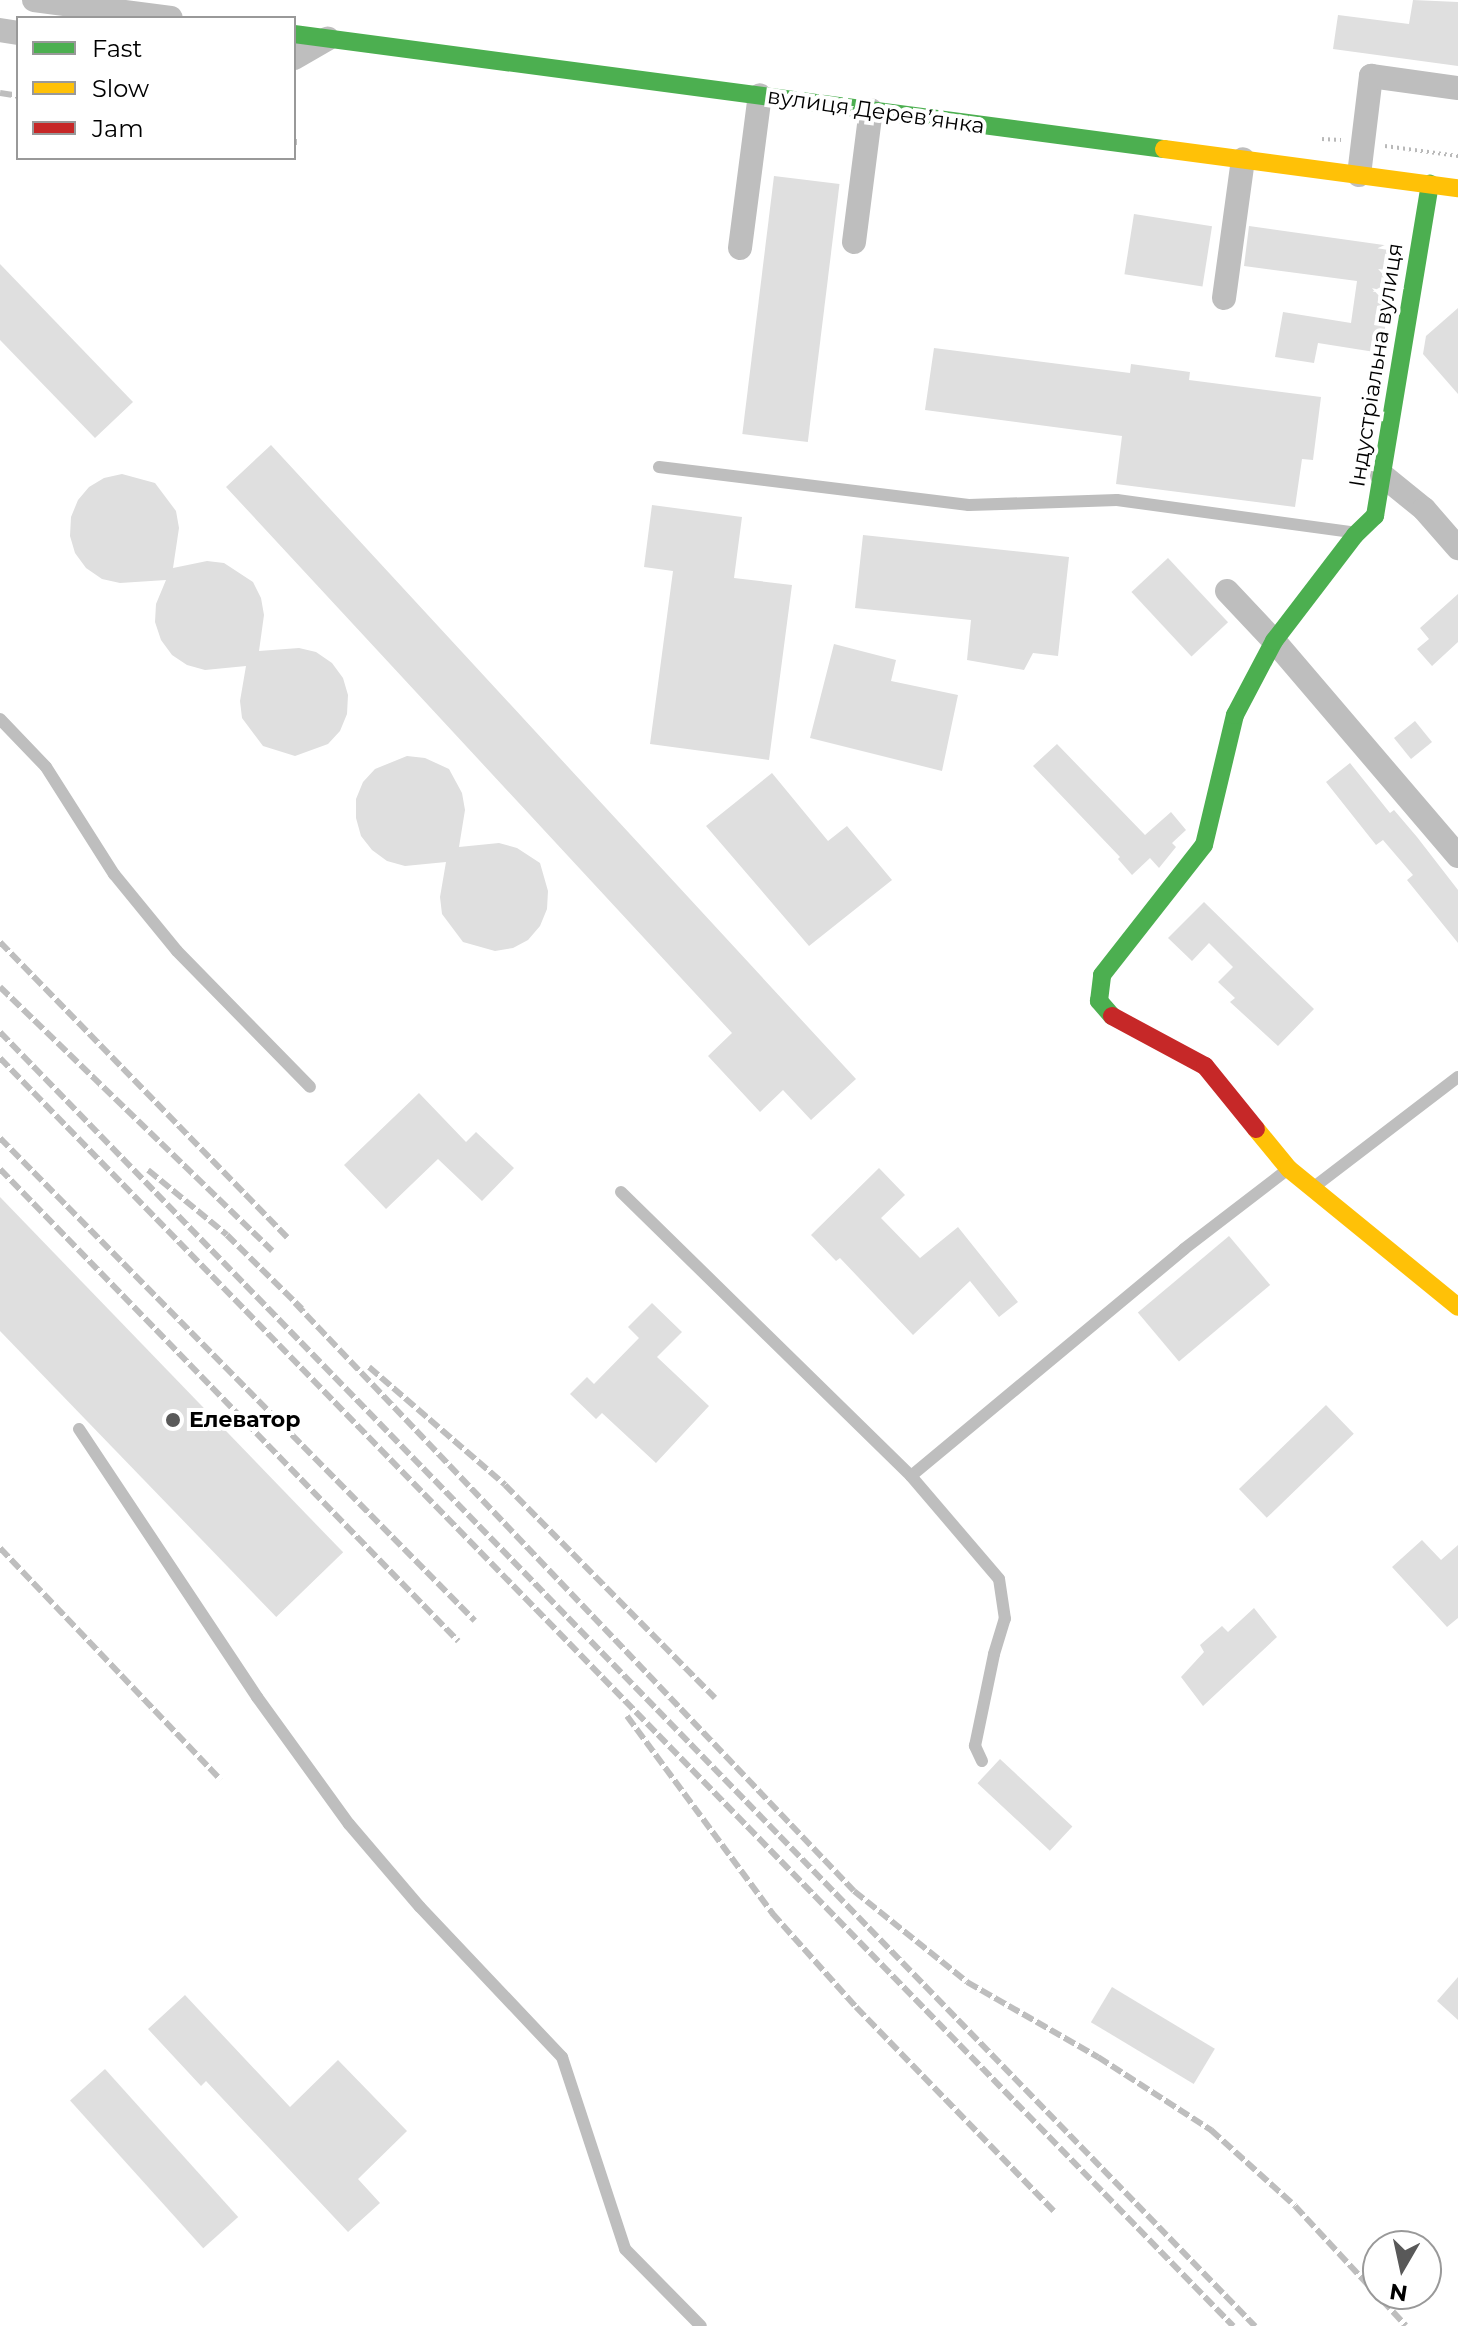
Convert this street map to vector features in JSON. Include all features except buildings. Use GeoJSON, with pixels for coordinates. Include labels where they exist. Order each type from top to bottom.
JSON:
{"type":"FeatureCollection","features":[{"type":"Feature","properties":{"kind":"street"},"geometry":{"type":"LineString","coordinates":[[34,0],[133,6],[165,16]]}},
{"type":"Feature","properties":{"kind":"street","name":"вулиця Деревʼянка"},"geometry":{"type":"LineString","coordinates":[[296,34],[1457,189]]}},
{"type":"Feature","properties":{"kind":"street"},"geometry":{"type":"LineString","coordinates":[[296,57],[328,38]]}},
{"type":"Feature","properties":{"kind":"street"},"geometry":{"type":"LineString","coordinates":[[1359,175],[1371,76],[1458,88]]}},
{"type":"Feature","properties":{"kind":"street"},"geometry":{"type":"LineString","coordinates":[[740,248],[760,95]]}},
{"type":"Feature","properties":{"kind":"street"},"geometry":{"type":"LineString","coordinates":[[854,242],[871,110]]}},
{"type":"Feature","properties":{"kind":"street"},"geometry":{"type":"LineString","coordinates":[[1224,298],[1243,159]]}},
{"type":"Feature","properties":{"kind":"street","name":"Індустріальна вулиця"},"geometry":{"type":"LineString","coordinates":[[1430,184],[1375,516],[1274,641],[1235,715],[1204,845],[1102,975],[1099,1001],[1111,1015],[1205,1066],[1289,1169],[1458,1307]]}},
{"type":"Feature","properties":{"kind":"street"},"geometry":{"type":"LineString","coordinates":[[1382,475],[1424,509],[1458,548]]}},
{"type":"Feature","properties":{"kind":"street"},"geometry":{"type":"LineString","coordinates":[[1227,591],[1274,641],[1458,856]]}},
{"type":"Feature","properties":{"kind":"lane"},"geometry":{"type":"LineString","coordinates":[[659,467],[969,505],[1117,500],[1347,532],[1363,528]]}},
{"type":"Feature","properties":{"kind":"lane"},"geometry":{"type":"LineString","coordinates":[[0,719],[46,767],[114,874],[177,951],[310,1087]]}},
{"type":"Feature","properties":{"kind":"lane"},"geometry":{"type":"LineString","coordinates":[[1313,1188],[1458,1077]]}},
{"type":"Feature","properties":{"kind":"lane"},"geometry":{"type":"LineString","coordinates":[[911,1476],[1184,1249],[1289,1169]]}},
{"type":"Feature","properties":{"kind":"lane"},"geometry":{"type":"LineString","coordinates":[[621,1192],[911,1476],[999,1579],[1005,1619],[977,1733],[975,1746],[982,1761]]}},
{"type":"Feature","properties":{"kind":"lane"},"geometry":{"type":"LineString","coordinates":[[79,1429],[257,1697],[349,1824],[420,1907],[562,2057],[625,2249],[701,2326]]}},
{"type":"Feature","properties":{"kind":"railway"},"geometry":{"type":"LineString","coordinates":[[0,93],[16,96]]}},
{"type":"Feature","properties":{"kind":"railway"},"geometry":{"type":"LineString","coordinates":[[0,942],[287,1237]]}},
{"type":"Feature","properties":{"kind":"railway"},"geometry":{"type":"LineString","coordinates":[[0,987],[272,1251]]}},
{"type":"Feature","properties":{"kind":"railway"},"geometry":{"type":"LineString","coordinates":[[0,1032],[1255,2326]]}},
{"type":"Feature","properties":{"kind":"railway"},"geometry":{"type":"LineString","coordinates":[[0,1058],[1233,2326]]}},
{"type":"Feature","properties":{"kind":"railway"},"geometry":{"type":"LineString","coordinates":[[0,1138],[475,1621]]}},
{"type":"Feature","properties":{"kind":"railway"},"geometry":{"type":"LineString","coordinates":[[0,1169],[458,1641]]}},
{"type":"Feature","properties":{"kind":"railway"},"geometry":{"type":"LineString","coordinates":[[148,1170],[227,1235],[302,1309]]}},
{"type":"Feature","properties":{"kind":"railway"},"geometry":{"type":"LineString","coordinates":[[295,1303],[854,1891],[967,1982],[1098,2057],[1211,2130],[1295,2206],[1406,2326]]}},
{"type":"Feature","properties":{"kind":"railway"},"geometry":{"type":"LineString","coordinates":[[369,1367],[505,1485],[715,1698]]}},
{"type":"Feature","properties":{"kind":"railway"},"geometry":{"type":"LineString","coordinates":[[0,1548],[221,1780]]}},
{"type":"Feature","properties":{"kind":"railway"},"geometry":{"type":"LineString","coordinates":[[627,1716],[772,1913],[856,2007],[1054,2211]]}},
{"type":"Feature","properties":{"kind":"traffic: fast"},"geometry":{"type":"LineString","coordinates":[[296,34],[1164,149]]}},
{"type":"Feature","properties":{"kind":"traffic: fast"},"geometry":{"type":"LineString","coordinates":[[1112,1016],[1099,1001],[1102,975],[1204,845],[1235,715],[1274,641],[1355,535],[1375,516],[1430,184]]}},
{"type":"Feature","properties":{"kind":"traffic: slow"},"geometry":{"type":"LineString","coordinates":[[1164,149],[1458,188]]}},
{"type":"Feature","properties":{"kind":"traffic: slow"},"geometry":{"type":"LineString","coordinates":[[1256,1129],[1289,1169],[1458,1307]]}},
{"type":"Feature","properties":{"kind":"traffic: jam"},"geometry":{"type":"LineString","coordinates":[[1112,1016],[1205,1066],[1256,1129]]}},
{"type":"Feature","properties":{"kind":"place","name":"Елеватор"},"geometry":{"type":"Point","coordinates":[173,1420]}}]}
